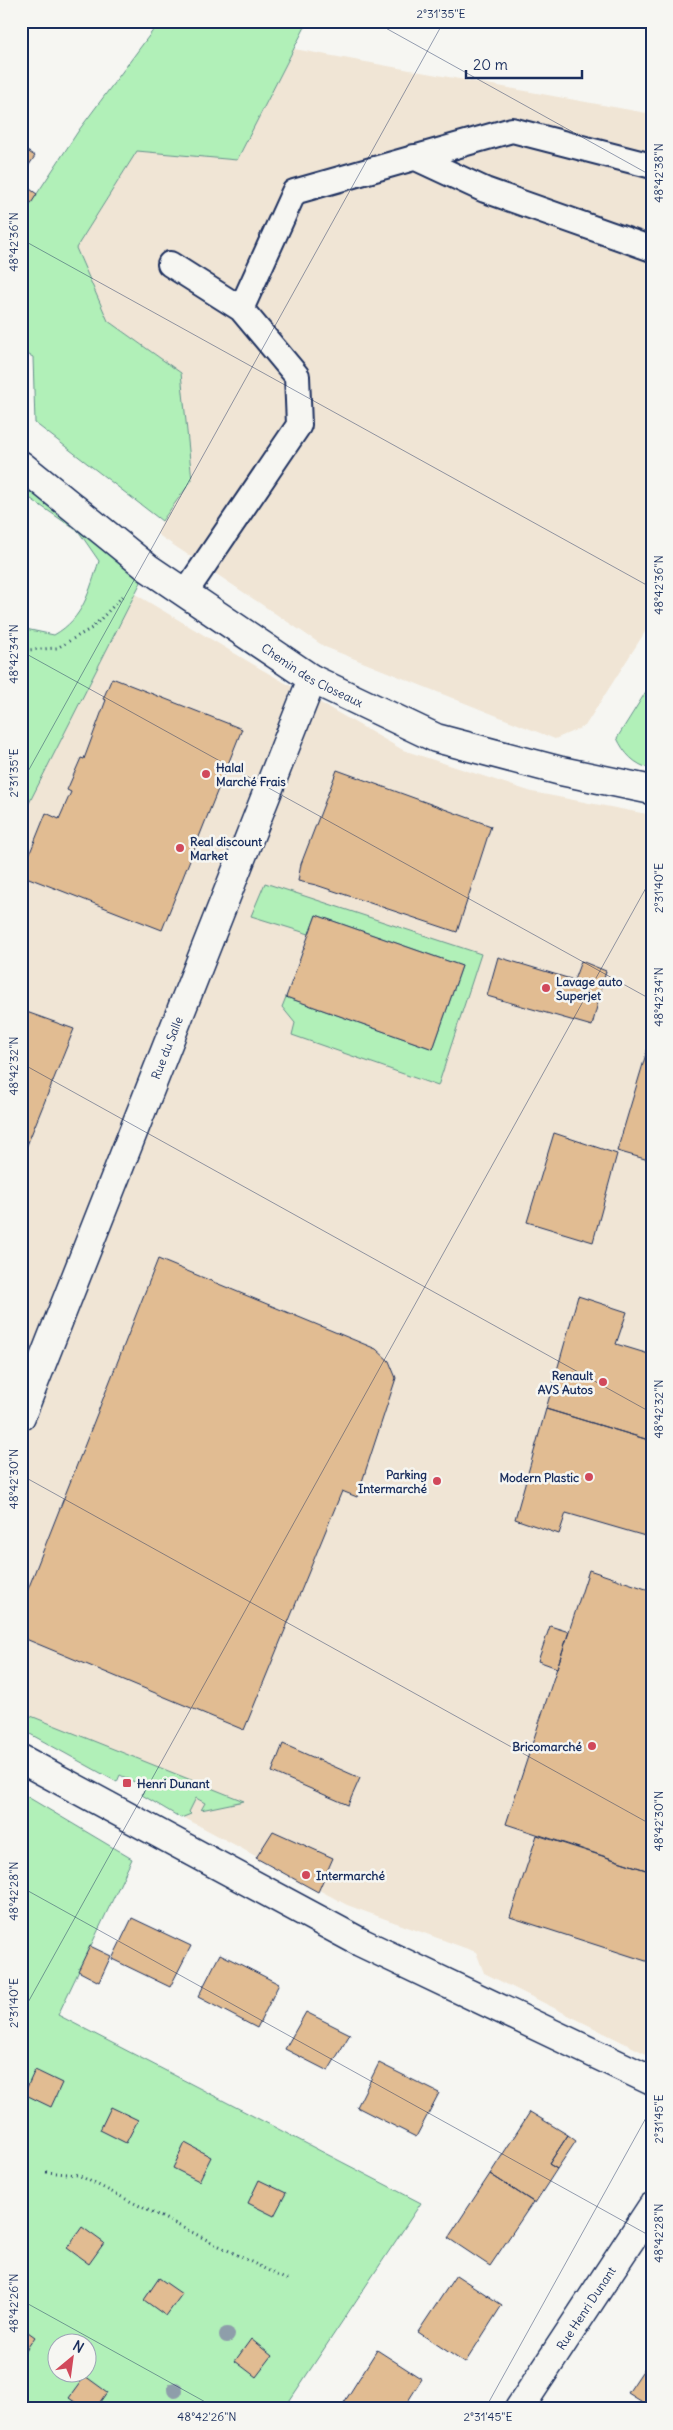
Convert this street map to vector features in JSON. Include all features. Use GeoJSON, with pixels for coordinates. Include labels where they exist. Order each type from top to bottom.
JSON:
{"type":"FeatureCollection","features":[{"type":"Feature","properties":{"kind":"street","name":"Chemin des Closeaux"},"geometry":{"type":"LineString","coordinates":[[21,465],[148,568],[312,679],[436,738],[561,771],[652,790]]}},
{"type":"Feature","properties":{"kind":"street","name":"Rue du Salle"},"geometry":{"type":"LineString","coordinates":[[21,1416],[312,679]]}},
{"type":"Feature","properties":{"kind":"street"},"geometry":{"type":"LineString","coordinates":[[21,1759],[360,1942],[652,2081]]}},
{"type":"Feature","properties":{"kind":"street","name":"Rue Henri Dunant"},"geometry":{"type":"LineString","coordinates":[[519,2409],[652,2207]]}},
{"type":"Feature","properties":{"kind":"lane"},"geometry":{"type":"LineString","coordinates":[[241,309],[294,192],[512,130],[652,166]]}},
{"type":"Feature","properties":{"kind":"lane"},"geometry":{"type":"LineString","coordinates":[[414,157],[485,190],[652,249]]}},
{"type":"Feature","properties":{"kind":"lane"},"geometry":{"type":"LineString","coordinates":[[170,264],[241,309],[297,376],[298,425],[184,593]]}},
{"type":"Feature","properties":{"kind":"path"},"geometry":{"type":"LineString","coordinates":[[21,648],[26,650],[58,648],[92,628],[148,568]]}},
{"type":"Feature","properties":{"kind":"path"},"geometry":{"type":"LineString","coordinates":[[46,2172],[78,2175],[289,2281]]}},
{"type":"Feature","properties":{"kind":"shaded area"},"geometry":{"type":"Polygon","coordinates":[[[294,49],[652,114],[652,621],[585,726],[555,739],[325,647],[157,534],[162,521],[192,480],[181,373],[108,321],[76,248],[137,151],[237,160],[294,49]]]}},
{"type":"Feature","properties":{"kind":"shaded area"},"geometry":{"type":"Polygon","coordinates":[[[135,594],[403,750],[532,792],[652,815],[652,2057],[484,1973],[476,1952],[347,1905],[142,1795],[145,1787],[120,1775],[117,1782],[21,1729],[21,819],[135,594]]]}},
{"type":"Feature","properties":{"kind":"green space"},"geometry":{"type":"Polygon","coordinates":[[[160,21],[308,21],[237,160],[137,151],[76,248],[108,321],[181,373],[192,480],[162,521],[35,423],[33,357],[21,351],[21,218],[79,130],[160,21]]]}},
{"type":"Feature","properties":{"kind":"green space"},"geometry":{"type":"Polygon","coordinates":[[[21,477],[107,548],[141,582],[21,819],[21,628],[54,635],[64,628],[79,612],[84,603],[99,561],[79,532],[31,499],[21,500],[21,477]]]}},
{"type":"Feature","properties":{"kind":"green space"},"geometry":{"type":"Polygon","coordinates":[[[652,682],[652,769],[640,765],[630,758],[617,738],[652,682]]]}},
{"type":"Feature","properties":{"kind":"green space"},"geometry":{"type":"Polygon","coordinates":[[[265,883],[481,954],[438,1086],[292,1035],[295,1023],[282,1007],[286,997],[433,1049],[462,966],[316,915],[309,934],[251,916],[265,883]]]}},
{"type":"Feature","properties":{"kind":"green space"},"geometry":{"type":"Polygon","coordinates":[[[21,1712],[244,1801],[201,1810],[205,1803],[196,1798],[189,1812],[191,1814],[181,1818],[142,1795],[145,1787],[120,1775],[117,1782],[21,1729],[21,1712]]]}},
{"type":"Feature","properties":{"kind":"green space"},"geometry":{"type":"Polygon","coordinates":[[[21,1793],[132,1859],[58,2015],[421,2203],[284,2409],[21,2409],[21,1793]]]}},
{"type":"Feature","properties":{"kind":"building"},"geometry":{"type":"Polygon","coordinates":[[[21,147],[35,156],[21,177],[21,147]]]}},
{"type":"Feature","properties":{"kind":"building"},"geometry":{"type":"Polygon","coordinates":[[[21,183],[37,194],[21,219],[21,183]]]}},
{"type":"Feature","properties":{"kind":"building"},"geometry":{"type":"Polygon","coordinates":[[[112,678],[242,729],[162,930],[21,875],[46,813],[59,819],[71,792],[67,790],[81,758],[84,759],[106,700],[103,699],[112,678]]]}},
{"type":"Feature","properties":{"kind":"building"},"geometry":{"type":"Polygon","coordinates":[[[337,770],[491,826],[457,932],[316,885],[298,881],[301,864],[337,770]]]}},
{"type":"Feature","properties":{"kind":"building"},"geometry":{"type":"Polygon","coordinates":[[[316,915],[462,966],[433,1049],[286,997],[316,915]]]}},
{"type":"Feature","properties":{"kind":"building","name":"Lavage auto Superjet"},"geometry":{"type":"Polygon","coordinates":[[[498,957],[574,980],[581,961],[606,971],[592,1026],[487,996],[498,957]]]}},
{"type":"Feature","properties":{"kind":"building"},"geometry":{"type":"Polygon","coordinates":[[[21,1010],[74,1029],[21,1160],[21,1010]]]}},
{"type":"Feature","properties":{"kind":"building"},"geometry":{"type":"Polygon","coordinates":[[[652,1034],[652,1161],[617,1151],[652,1034]]]}},
{"type":"Feature","properties":{"kind":"building"},"geometry":{"type":"Polygon","coordinates":[[[554,1133],[617,1154],[593,1242],[527,1222],[554,1133]]]}},
{"type":"Feature","properties":{"kind":"building"},"geometry":{"type":"Polygon","coordinates":[[[158,1259],[376,1349],[389,1361],[396,1378],[357,1497],[342,1491],[244,1730],[21,1637],[21,1607],[158,1259]]]}},
{"type":"Feature","properties":{"kind":"building","name":"Renault AVS Autos"},"geometry":{"type":"Polygon","coordinates":[[[578,1296],[627,1312],[616,1344],[652,1355],[652,1441],[546,1409],[578,1296]]]}},
{"type":"Feature","properties":{"kind":"building","name":"Modern Plastic"},"geometry":{"type":"Polygon","coordinates":[[[546,1409],[652,1441],[652,1538],[566,1513],[559,1534],[515,1519],[546,1409]]]}},
{"type":"Feature","properties":{"kind":"building","name":"Bricomarché"},"geometry":{"type":"Polygon","coordinates":[[[589,1570],[652,1591],[652,1872],[506,1824],[589,1570]]]}},
{"type":"Feature","properties":{"kind":"building"},"geometry":{"type":"Polygon","coordinates":[[[550,1626],[569,1632],[557,1668],[538,1661],[550,1626]]]}},
{"type":"Feature","properties":{"kind":"building"},"geometry":{"type":"Polygon","coordinates":[[[283,1744],[360,1778],[348,1805],[272,1772],[283,1744]]]}},
{"type":"Feature","properties":{"kind":"building","name":"Intermarché"},"geometry":{"type":"Polygon","coordinates":[[[273,1831],[333,1858],[318,1892],[256,1858],[273,1831]]]}},
{"type":"Feature","properties":{"kind":"building"},"geometry":{"type":"Polygon","coordinates":[[[537,1835],[652,1872],[652,1963],[510,1917],[537,1835]]]}},
{"type":"Feature","properties":{"kind":"building"},"geometry":{"type":"Polygon","coordinates":[[[132,1918],[191,1946],[170,1987],[112,1959],[132,1918]]]}},
{"type":"Feature","properties":{"kind":"building"},"geometry":{"type":"Polygon","coordinates":[[[90,1946],[111,1956],[99,1982],[78,1971],[90,1946]]]}},
{"type":"Feature","properties":{"kind":"building"},"geometry":{"type":"Polygon","coordinates":[[[220,1954],[279,1984],[257,2028],[198,1997],[220,1954]]]}},
{"type":"Feature","properties":{"kind":"building"},"geometry":{"type":"Polygon","coordinates":[[[306,2012],[350,2034],[328,2071],[285,2049],[306,2012]]]}},
{"type":"Feature","properties":{"kind":"building"},"geometry":{"type":"Polygon","coordinates":[[[379,2063],[439,2093],[416,2137],[357,2107],[379,2063]]]}},
{"type":"Feature","properties":{"kind":"building"},"geometry":{"type":"Polygon","coordinates":[[[35,2070],[62,2083],[51,2107],[24,2094],[35,2070]]]}},
{"type":"Feature","properties":{"kind":"building"},"geometry":{"type":"Polygon","coordinates":[[[111,2107],[138,2120],[126,2143],[100,2130],[111,2107]]]}},
{"type":"Feature","properties":{"kind":"building"},"geometry":{"type":"Polygon","coordinates":[[[530,2112],[568,2135],[549,2164],[557,2169],[535,2203],[490,2174],[530,2112]]]}},
{"type":"Feature","properties":{"kind":"building"},"geometry":{"type":"Polygon","coordinates":[[[568,2135],[576,2141],[557,2169],[549,2164],[568,2135]]]}},
{"type":"Feature","properties":{"kind":"building"},"geometry":{"type":"Polygon","coordinates":[[[185,2143],[211,2157],[199,2181],[173,2168],[185,2143]]]}},
{"type":"Feature","properties":{"kind":"building"},"geometry":{"type":"Polygon","coordinates":[[[490,2174],[533,2202],[490,2266],[448,2238],[490,2174]]]}},
{"type":"Feature","properties":{"kind":"building"},"geometry":{"type":"Polygon","coordinates":[[[259,2180],[286,2193],[274,2216],[248,2203],[259,2180]]]}},
{"type":"Feature","properties":{"kind":"building"},"geometry":{"type":"Polygon","coordinates":[[[82,2227],[104,2243],[89,2264],[67,2248],[82,2227]]]}},
{"type":"Feature","properties":{"kind":"building"},"geometry":{"type":"Polygon","coordinates":[[[456,2275],[502,2305],[465,2363],[418,2332],[456,2275]]]}},
{"type":"Feature","properties":{"kind":"building"},"geometry":{"type":"Polygon","coordinates":[[[159,2278],[182,2294],[166,2316],[144,2300],[159,2278]]]}},
{"type":"Feature","properties":{"kind":"building"},"geometry":{"type":"Polygon","coordinates":[[[21,2327],[35,2337],[21,2357],[21,2327]]]}},
{"type":"Feature","properties":{"kind":"building"},"geometry":{"type":"Polygon","coordinates":[[[251,2339],[272,2356],[256,2377],[235,2361],[251,2339]]]}},
{"type":"Feature","properties":{"kind":"building"},"geometry":{"type":"Polygon","coordinates":[[[377,2350],[422,2379],[403,2409],[340,2409],[377,2350]]]}},
{"type":"Feature","properties":{"kind":"building"},"geometry":{"type":"Polygon","coordinates":[[[646,2366],[652,2369],[652,2408],[628,2393],[646,2366]]]}},
{"type":"Feature","properties":{"kind":"building"},"geometry":{"type":"Polygon","coordinates":[[[81,2382],[93,2382],[107,2392],[95,2409],[85,2409],[69,2398],[81,2382]]]}},
{"type":"Feature","properties":{"kind":"place","name":"Halal Marché Frais"},"geometry":{"type":"Point","coordinates":[206,774]}},
{"type":"Feature","properties":{"kind":"place","name":"Real discount Market"},"geometry":{"type":"Point","coordinates":[180,848]}},
{"type":"Feature","properties":{"kind":"place","name":"Lavage auto Superjet"},"geometry":{"type":"Point","coordinates":[546,988]}},
{"type":"Feature","properties":{"kind":"place","name":"Renault AVS Autos"},"geometry":{"type":"Point","coordinates":[603,1382]}},
{"type":"Feature","properties":{"kind":"place","name":"Modern Plastic"},"geometry":{"type":"Point","coordinates":[589,1477]}},
{"type":"Feature","properties":{"kind":"place","name":"Parking Intermarché"},"geometry":{"type":"Point","coordinates":[437,1481]}},
{"type":"Feature","properties":{"kind":"place","name":"Bricomarché"},"geometry":{"type":"Point","coordinates":[592,1746]}},
{"type":"Feature","properties":{"kind":"place","name":"Henri Dunant"},"geometry":{"type":"Point","coordinates":[127,1783]}},
{"type":"Feature","properties":{"kind":"place","name":"Intermarché"},"geometry":{"type":"Point","coordinates":[306,1875]}}]}
